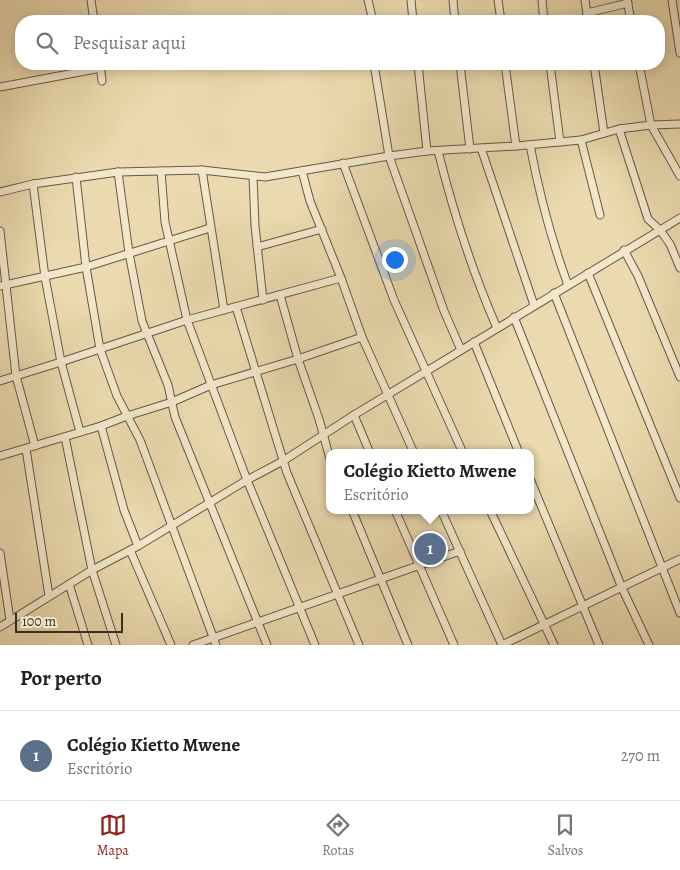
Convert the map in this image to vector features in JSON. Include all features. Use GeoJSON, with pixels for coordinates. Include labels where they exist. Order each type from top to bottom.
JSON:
{"type":"FeatureCollection","features":[{"type":"Feature","properties":{"kind":"street"},"geometry":{"type":"LineString","coordinates":[[91,0],[93,15]]}},
{"type":"Feature","properties":{"kind":"street"},"geometry":{"type":"LineString","coordinates":[[368,0],[372,15]]}},
{"type":"Feature","properties":{"kind":"street"},"geometry":{"type":"LineString","coordinates":[[411,0],[412,15]]}},
{"type":"Feature","properties":{"kind":"street"},"geometry":{"type":"LineString","coordinates":[[453,0],[454,15]]}},
{"type":"Feature","properties":{"kind":"street"},"geometry":{"type":"LineString","coordinates":[[498,0],[500,15]]}},
{"type":"Feature","properties":{"kind":"street"},"geometry":{"type":"LineString","coordinates":[[542,0],[543,15]]}},
{"type":"Feature","properties":{"kind":"street"},"geometry":{"type":"LineString","coordinates":[[585,0],[587,15]]}},
{"type":"Feature","properties":{"kind":"street"},"geometry":{"type":"LineString","coordinates":[[672,0],[680,53]]}},
{"type":"Feature","properties":{"kind":"street"},"geometry":{"type":"LineString","coordinates":[[592,15],[628,1],[630,15]]}},
{"type":"Feature","properties":{"kind":"street"},"geometry":{"type":"LineString","coordinates":[[0,87],[81,70]]}},
{"type":"Feature","properties":{"kind":"street"},"geometry":{"type":"LineString","coordinates":[[101,70],[102,81]]}},
{"type":"Feature","properties":{"kind":"street"},"geometry":{"type":"LineString","coordinates":[[375,70],[389,156],[440,302],[461,350]]}},
{"type":"Feature","properties":{"kind":"street"},"geometry":{"type":"LineString","coordinates":[[419,70],[427,151]]}},
{"type":"Feature","properties":{"kind":"street"},"geometry":{"type":"LineString","coordinates":[[461,70],[470,148]]}},
{"type":"Feature","properties":{"kind":"street"},"geometry":{"type":"LineString","coordinates":[[506,70],[516,146]]}},
{"type":"Feature","properties":{"kind":"street"},"geometry":{"type":"LineString","coordinates":[[551,70],[560,142]]}},
{"type":"Feature","properties":{"kind":"street"},"geometry":{"type":"LineString","coordinates":[[595,70],[604,134]]}},
{"type":"Feature","properties":{"kind":"street"},"geometry":{"type":"LineString","coordinates":[[640,70],[651,125],[680,176]]}},
{"type":"Feature","properties":{"kind":"street"},"geometry":{"type":"LineString","coordinates":[[0,192],[32,184],[118,172],[202,170],[265,177],[427,151],[581,140],[619,129],[680,124]]}},
{"type":"Feature","properties":{"kind":"street"},"geometry":{"type":"LineString","coordinates":[[619,129],[648,219],[660,230],[670,244],[680,268]]}},
{"type":"Feature","properties":{"kind":"street"},"geometry":{"type":"LineString","coordinates":[[581,140],[600,215]]}},
{"type":"Feature","properties":{"kind":"street"},"geometry":{"type":"LineString","coordinates":[[530,145],[554,249],[568,285]]}},
{"type":"Feature","properties":{"kind":"street"},"geometry":{"type":"LineString","coordinates":[[481,148],[534,305]]}},
{"type":"Feature","properties":{"kind":"street"},"geometry":{"type":"LineString","coordinates":[[438,151],[448,190],[478,284],[497,328]]}},
{"type":"Feature","properties":{"kind":"street"},"geometry":{"type":"LineString","coordinates":[[343,163],[394,300],[461,449]]}},
{"type":"Feature","properties":{"kind":"street"},"geometry":{"type":"LineString","coordinates":[[202,170],[224,310]]}},
{"type":"Feature","properties":{"kind":"street"},"geometry":{"type":"LineString","coordinates":[[161,171],[165,222],[187,320],[247,480],[315,645]]}},
{"type":"Feature","properties":{"kind":"street"},"geometry":{"type":"LineString","coordinates":[[302,171],[310,201],[342,278],[362,337],[412,449]]}},
{"type":"Feature","properties":{"kind":"street"},"geometry":{"type":"LineString","coordinates":[[118,172],[129,253],[142,322],[168,384],[175,417],[268,645]]}},
{"type":"Feature","properties":{"kind":"street"},"geometry":{"type":"LineString","coordinates":[[253,176],[257,247],[263,300]]}},
{"type":"Feature","properties":{"kind":"street"},"geometry":{"type":"LineString","coordinates":[[76,177],[86,268],[100,348],[117,396],[140,440],[215,642]]}},
{"type":"Feature","properties":{"kind":"street"},"geometry":{"type":"LineString","coordinates":[[32,184],[45,277],[61,362],[80,432]]}},
{"type":"Feature","properties":{"kind":"street"},"geometry":{"type":"LineString","coordinates":[[0,627],[92,570],[138,546],[247,480],[283,461],[514,317],[680,218]]}},
{"type":"Feature","properties":{"kind":"street"},"geometry":{"type":"LineString","coordinates":[[3,285],[86,268],[210,228]]}},
{"type":"Feature","properties":{"kind":"street"},"geometry":{"type":"LineString","coordinates":[[257,247],[322,230]]}},
{"type":"Feature","properties":{"kind":"street"},"geometry":{"type":"LineString","coordinates":[[0,231],[3,285],[16,376],[34,446]]}},
{"type":"Feature","properties":{"kind":"street"},"geometry":{"type":"LineString","coordinates":[[624,250],[638,276],[680,378]]}},
{"type":"Feature","properties":{"kind":"street"},"geometry":{"type":"LineString","coordinates":[[588,273],[680,498]]}},
{"type":"Feature","properties":{"kind":"street"},"geometry":{"type":"LineString","coordinates":[[0,380],[187,320],[342,278]]}},
{"type":"Feature","properties":{"kind":"street"},"geometry":{"type":"LineString","coordinates":[[554,293],[680,614]]}},
{"type":"Feature","properties":{"kind":"street"},"geometry":{"type":"LineString","coordinates":[[280,295],[327,449]]}},
{"type":"Feature","properties":{"kind":"street"},"geometry":{"type":"LineString","coordinates":[[236,307],[283,461],[336,595],[359,645]]}},
{"type":"Feature","properties":{"kind":"street"},"geometry":{"type":"LineString","coordinates":[[514,317],[622,588],[648,645]]}},
{"type":"Feature","properties":{"kind":"street"},"geometry":{"type":"LineString","coordinates":[[0,456],[101,426],[172,402],[211,385],[298,359],[362,337]]}},
{"type":"Feature","properties":{"kind":"street"},"geometry":{"type":"LineString","coordinates":[[474,342],[517,449]]}},
{"type":"Feature","properties":{"kind":"street"},"geometry":{"type":"LineString","coordinates":[[354,415],[368,449]]}},
{"type":"Feature","properties":{"kind":"street"},"geometry":{"type":"LineString","coordinates":[[101,426],[124,510],[138,546]]}},
{"type":"Feature","properties":{"kind":"street"},"geometry":{"type":"LineString","coordinates":[[66,437],[92,570],[116,645]]}},
{"type":"Feature","properties":{"kind":"street"},"geometry":{"type":"LineString","coordinates":[[26,449],[49,596]]}},
{"type":"Feature","properties":{"kind":"street"},"geometry":{"type":"LineString","coordinates":[[534,489],[599,645]]}},
{"type":"Feature","properties":{"kind":"street"},"geometry":{"type":"LineString","coordinates":[[354,514],[408,645]]}},
{"type":"Feature","properties":{"kind":"street"},"geometry":{"type":"LineString","coordinates":[[397,514],[454,645]]}},
{"type":"Feature","properties":{"kind":"street"},"geometry":{"type":"LineString","coordinates":[[443,514],[502,645],[680,559]]}},
{"type":"Feature","properties":{"kind":"street"},"geometry":{"type":"LineString","coordinates":[[492,514],[554,645]]}},
{"type":"Feature","properties":{"kind":"street"},"geometry":{"type":"LineString","coordinates":[[130,550],[171,645]]}},
{"type":"Feature","properties":{"kind":"street"},"geometry":{"type":"LineString","coordinates":[[194,645],[215,642],[258,623],[460,551]]}},
{"type":"Feature","properties":{"kind":"street"},"geometry":{"type":"LineString","coordinates":[[0,553],[10,620]]}},
{"type":"Feature","properties":{"kind":"street"},"geometry":{"type":"LineString","coordinates":[[69,584],[88,645]]}},
{"type":"Feature","properties":{"kind":"place","name":"Colégio Kietto Mwene"},"geometry":{"type":"Point","coordinates":[430,549]}}]}
